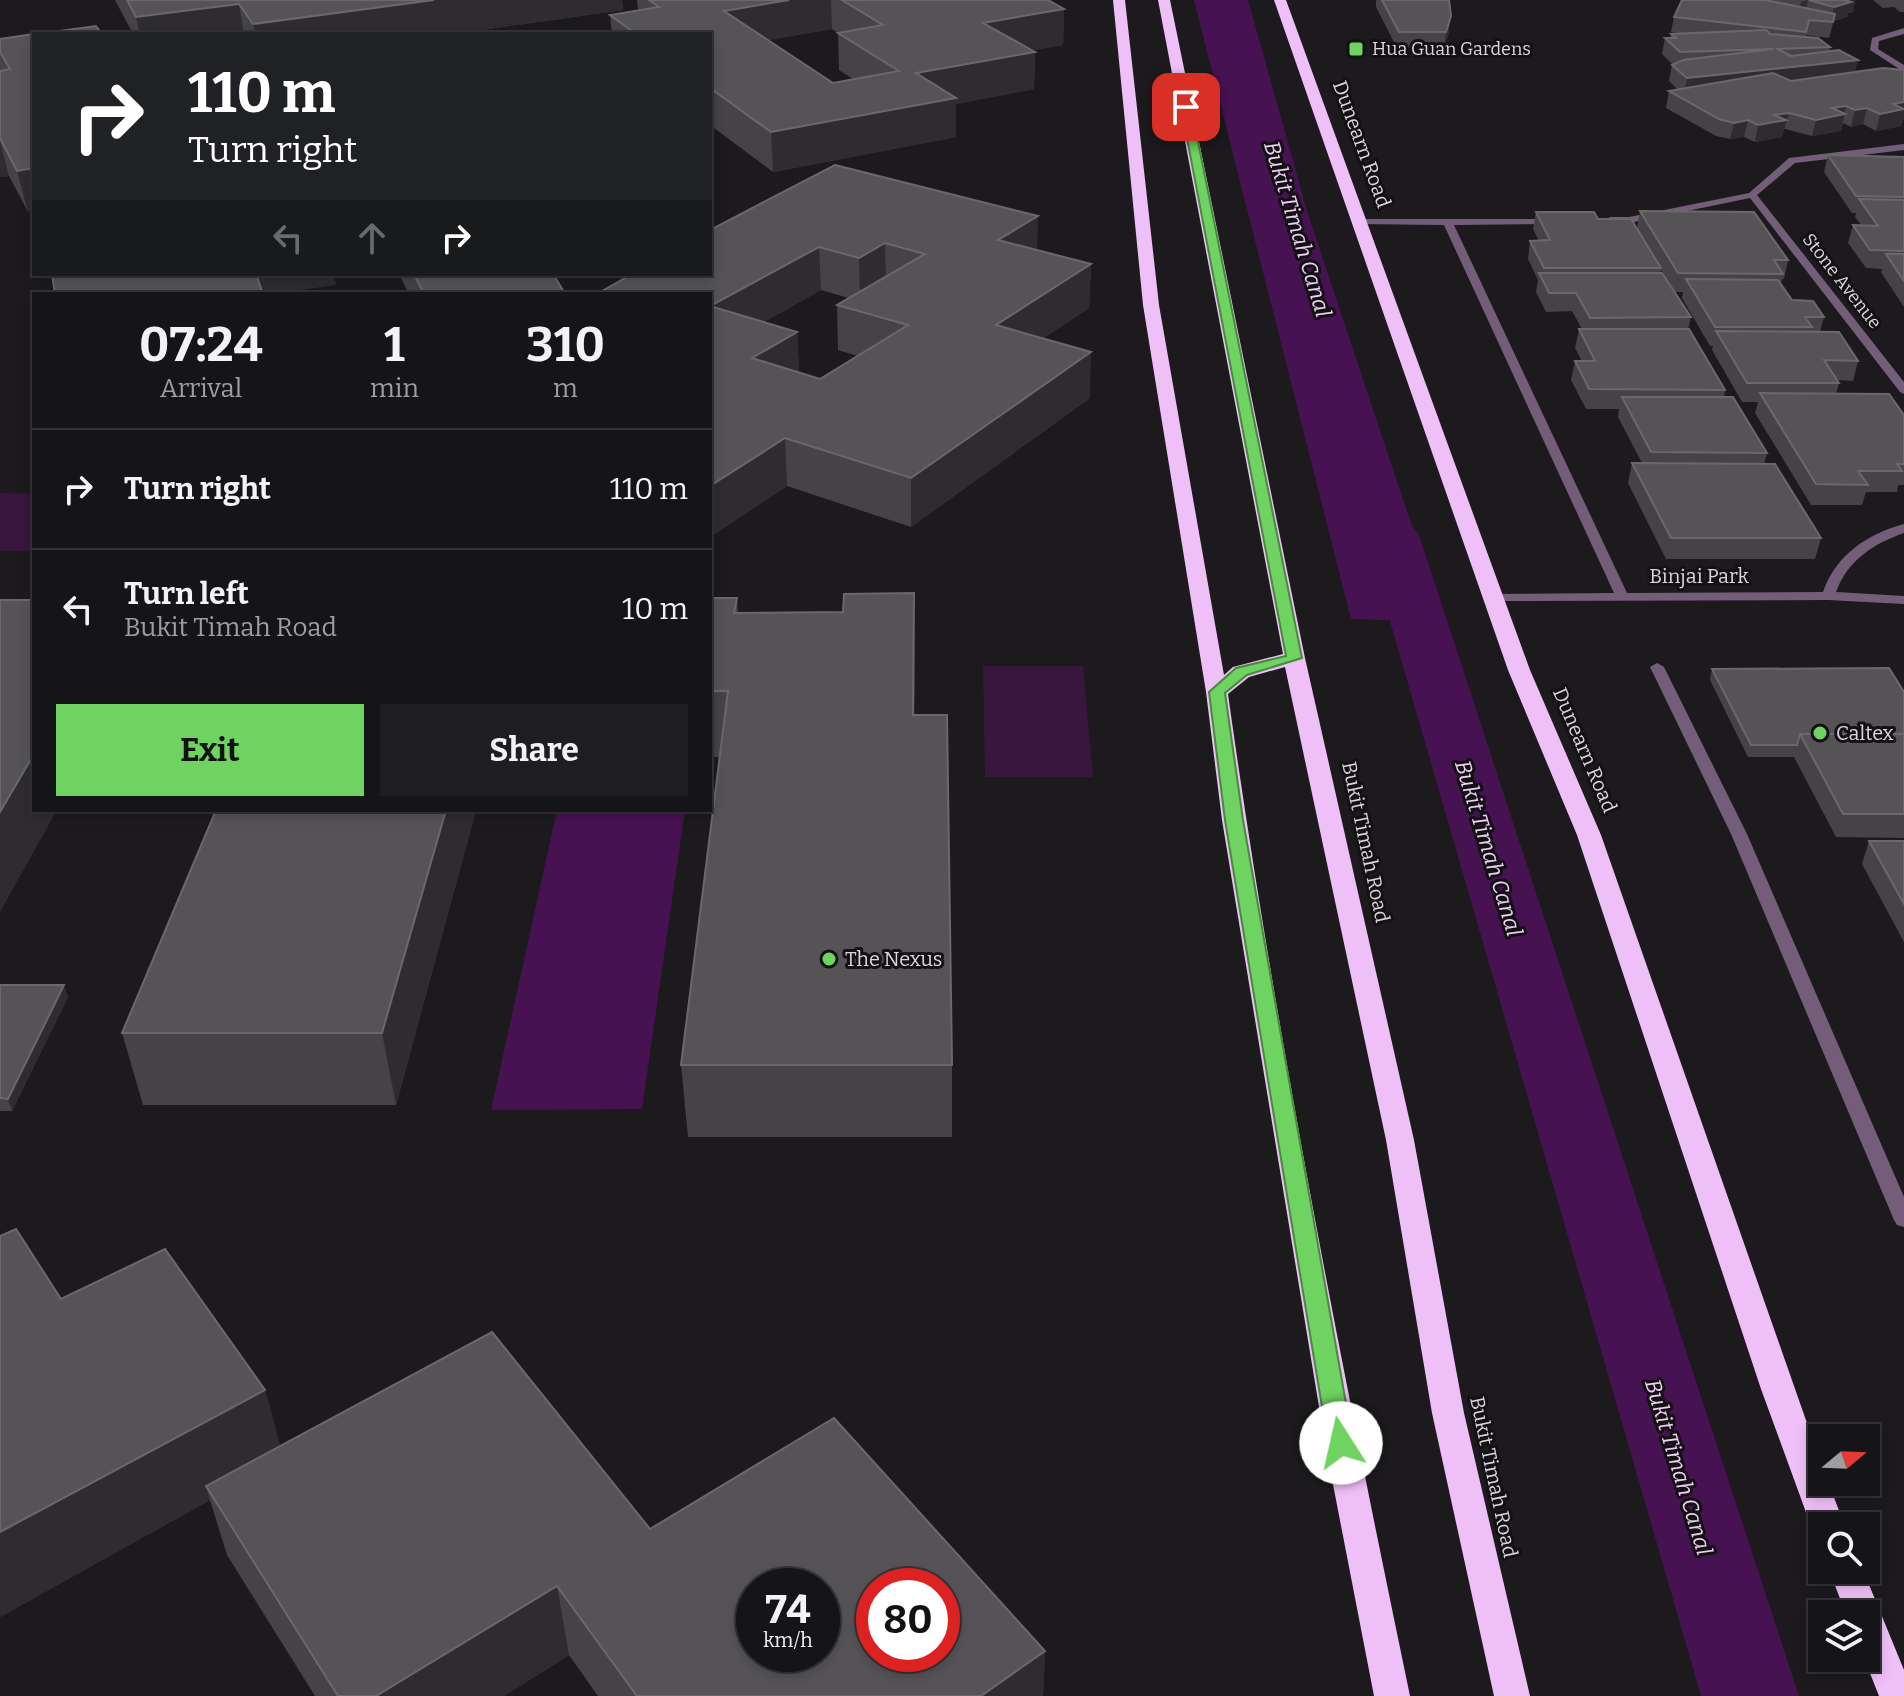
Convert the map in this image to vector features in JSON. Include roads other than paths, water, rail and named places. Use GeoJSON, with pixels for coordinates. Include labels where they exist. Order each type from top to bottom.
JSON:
{"type":"FeatureCollection","features":[{"type":"Feature","properties":{"kind":"highway"},"geometry":{"type":"LineString","coordinates":[[1119,0],[1151,305],[1200,608],[1217,692],[1234,820],[1341,1443],[1392,1696]]}},
{"type":"Feature","properties":{"kind":"highway","name":"Bukit Timah Road"},"geometry":{"type":"LineString","coordinates":[[1164,0],[1294,658],[1400,1140],[1434,1319],[1448,1413],[1512,1696]]}},
{"type":"Feature","properties":{"kind":"highway","name":"Dunearn Road"},"geometry":{"type":"LineString","coordinates":[[1280,0],[1519,670],[1589,835],[1772,1374],[1823,1512]]}},
{"type":"Feature","properties":{"kind":"highway"},"geometry":{"type":"LineString","coordinates":[[1217,692],[1241,672],[1294,658]]}},
{"type":"Feature","properties":{"kind":"highway"},"geometry":{"type":"LineString","coordinates":[[1880,1654],[1897,1696]]}},
{"type":"Feature","properties":{"kind":"street"},"geometry":{"type":"LineString","coordinates":[[1904,31],[1882,35],[1875,40],[1874,50],[1904,69]]}},
{"type":"Feature","properties":{"kind":"street"},"geometry":{"type":"LineString","coordinates":[[1597,220],[1629,220],[1752,195],[1792,160],[1904,147]]}},
{"type":"Feature","properties":{"kind":"street","name":"Stone Avenue"},"geometry":{"type":"LineString","coordinates":[[1752,195],[1904,390]]}},
{"type":"Feature","properties":{"kind":"street"},"geometry":{"type":"LineString","coordinates":[[1358,222],[1565,220]]}},
{"type":"Feature","properties":{"kind":"street"},"geometry":{"type":"LineString","coordinates":[[1448,222],[1622,596]]}},
{"type":"Feature","properties":{"kind":"street"},"geometry":{"type":"LineString","coordinates":[[1828,596],[1833,577],[1854,553],[1877,538],[1904,528]]}},
{"type":"Feature","properties":{"kind":"street","name":"Binjai Park"},"geometry":{"type":"LineString","coordinates":[[1494,598],[1828,596],[1904,600]]}},
{"type":"Feature","properties":{"kind":"street"},"geometry":{"type":"LineString","coordinates":[[1657,667],[1739,834],[1904,1220]]}},
{"type":"Feature","properties":{"kind":"water"},"geometry":{"type":"Polygon","coordinates":[[[1194,0],[1248,0],[1308,214],[1444,622],[1351,619],[1194,0]]]}},
{"type":"Feature","properties":{"kind":"water"},"geometry":{"type":"Polygon","coordinates":[[[557,812],[685,812],[642,1109],[491,1110],[557,812]]]}},
{"type":"Feature","properties":{"kind":"waterway","name":"Bukit Timah Canal"},"geometry":{"type":"LineString","coordinates":[[1392,535],[1750,1696]]}},
{"type":"Feature","properties":{"kind":"place","name":"Hua Guan Gardens"},"geometry":{"type":"Point","coordinates":[1356,49]}},
{"type":"Feature","properties":{"kind":"place","name":"Caltex"},"geometry":{"type":"Point","coordinates":[1820,733]}},
{"type":"Feature","properties":{"kind":"place","name":"The Nexus"},"geometry":{"type":"Point","coordinates":[829,959]}}]}
